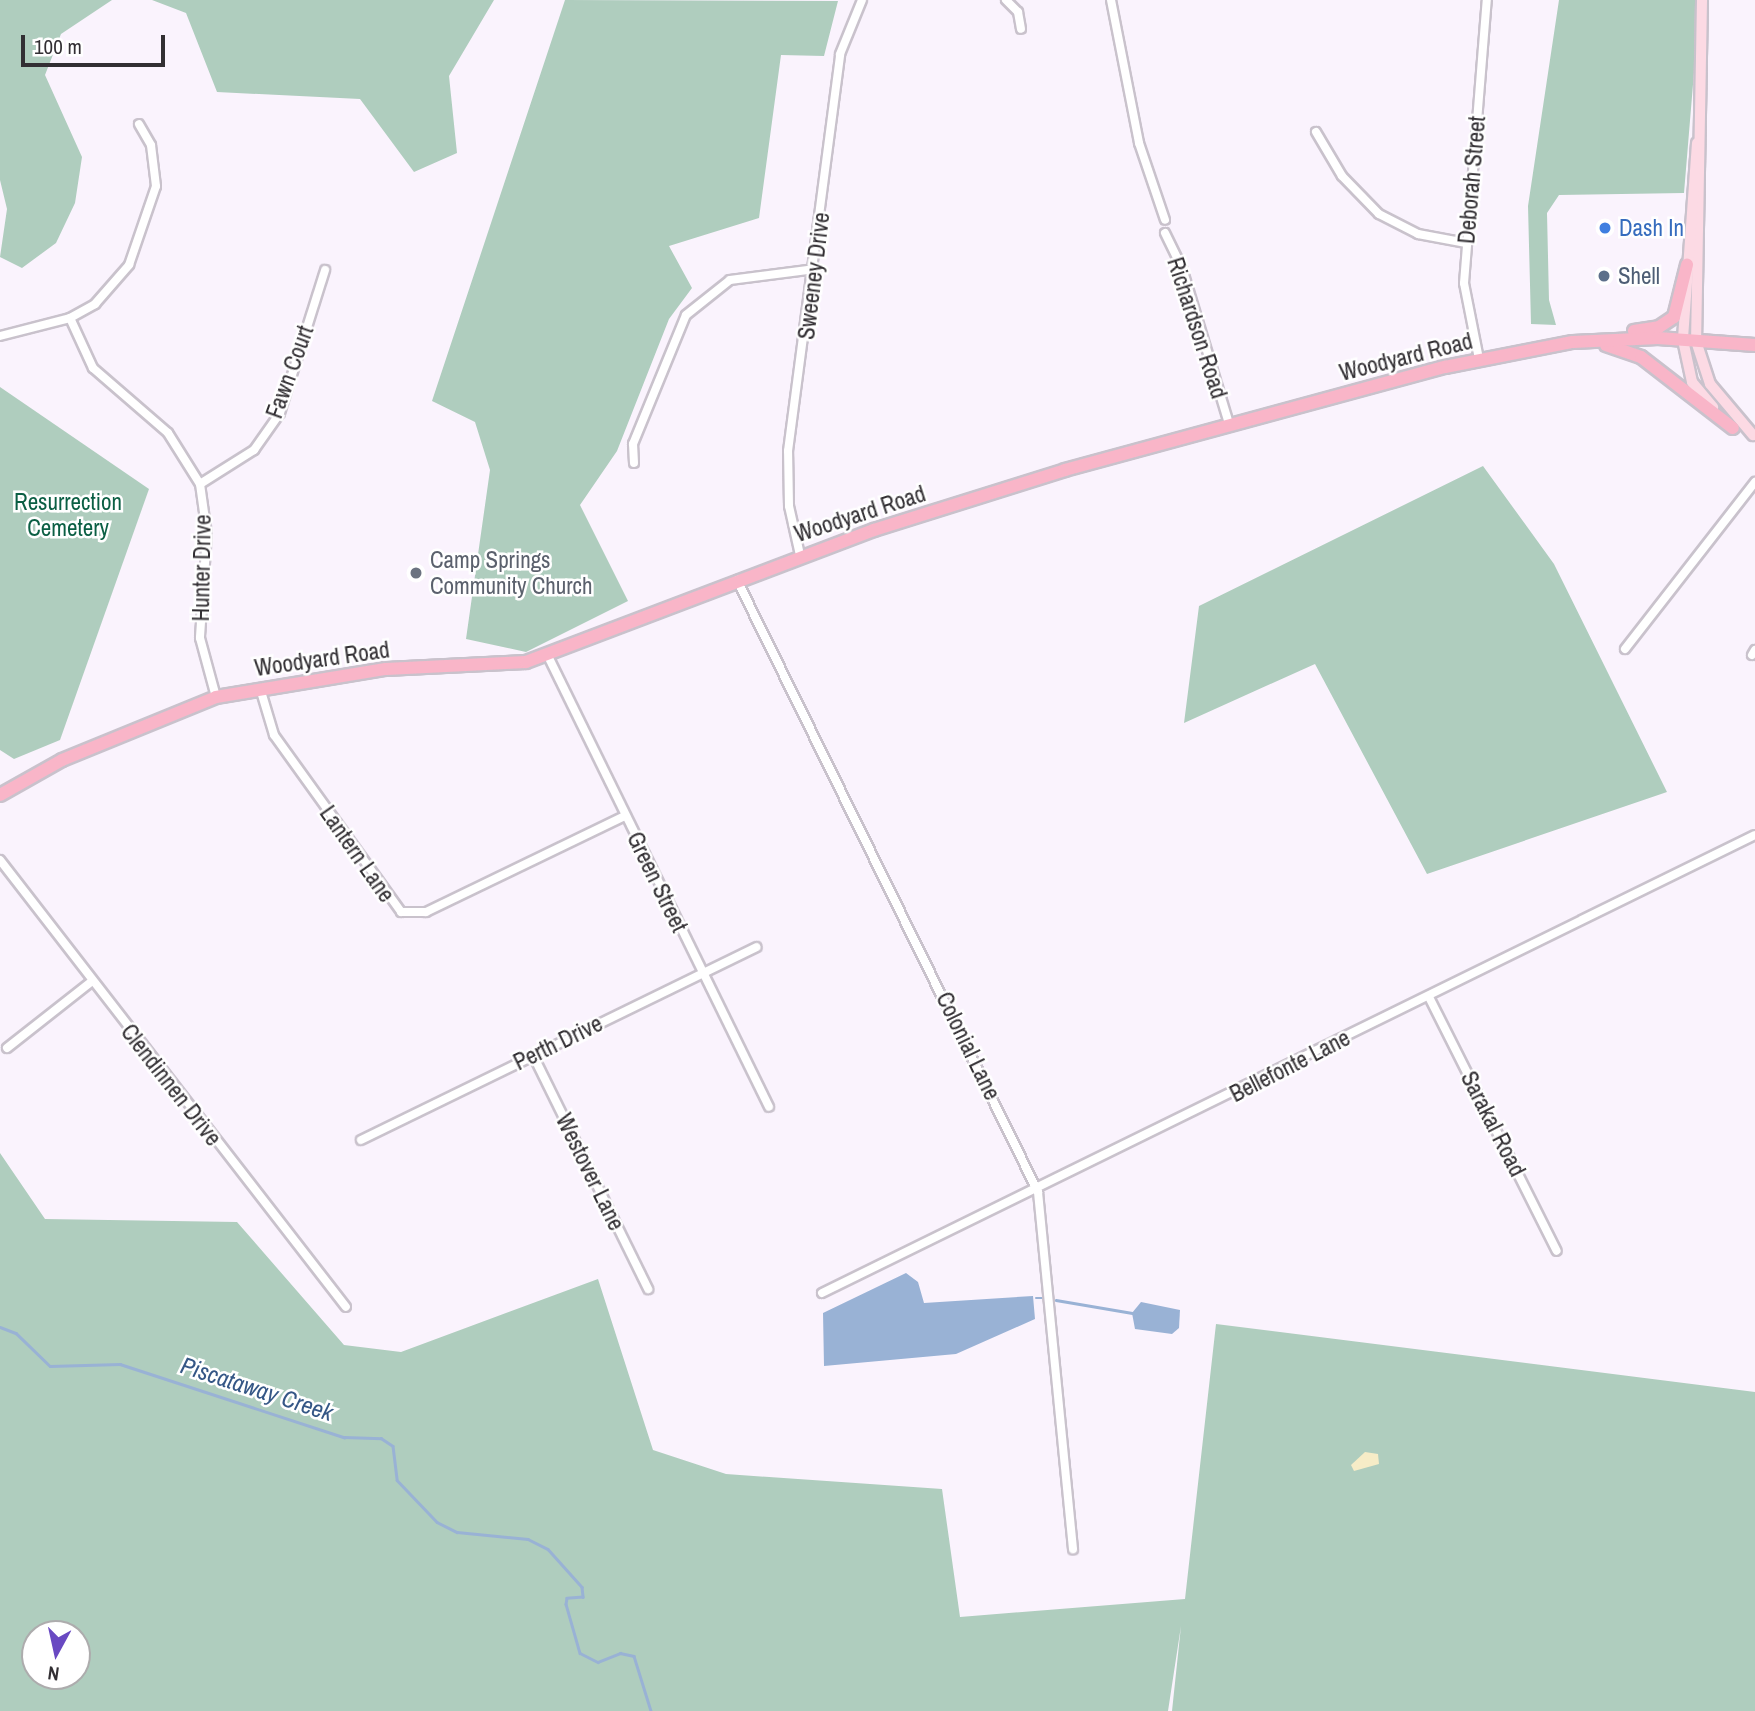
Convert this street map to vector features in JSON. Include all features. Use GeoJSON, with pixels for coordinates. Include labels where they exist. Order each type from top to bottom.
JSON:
{"type":"FeatureCollection","features":[{"type":"Feature","properties":{"kind":"main road"},"geometry":{"type":"LineString","coordinates":[[1585,342],[1667,323],[1682,302],[1687,265]]}},
{"type":"Feature","properties":{"kind":"main road","name":"Woodyard Road"},"geometry":{"type":"LineString","coordinates":[[0,795],[73,754],[216,697],[386,669],[508,666],[548,656],[800,555],[1228,424],[1479,359],[1585,342],[1683,340],[1755,345]]}},
{"type":"Feature","properties":{"kind":"main road"},"geometry":{"type":"LineString","coordinates":[[1585,342],[1641,357],[1732,428]]}},
{"type":"Feature","properties":{"kind":"street","name":"Sweeney Drive"},"geometry":{"type":"LineString","coordinates":[[800,555],[789,506],[788,451],[815,270],[840,54],[862,0]]}},
{"type":"Feature","properties":{"kind":"street"},"geometry":{"type":"LineString","coordinates":[[1006,0],[1018,12],[1021,29]]}},
{"type":"Feature","properties":{"kind":"street"},"geometry":{"type":"LineString","coordinates":[[1111,0],[1139,142],[1165,220]]}},
{"type":"Feature","properties":{"kind":"street","name":"Deborah Street"},"geometry":{"type":"LineString","coordinates":[[1479,359],[1464,295],[1487,0]]}},
{"type":"Feature","properties":{"kind":"street"},"geometry":{"type":"LineString","coordinates":[[1702,0],[1696,341],[1710,384],[1754,436]]}},
{"type":"Feature","properties":{"kind":"street"},"geometry":{"type":"LineString","coordinates":[[0,335],[70,318],[114,285],[147,226],[156,164],[139,124]]}},
{"type":"Feature","properties":{"kind":"street"},"geometry":{"type":"LineString","coordinates":[[1701,126],[1687,265],[1683,340],[1692,382],[1732,428],[1754,436]]}},
{"type":"Feature","properties":{"kind":"street"},"geometry":{"type":"LineString","coordinates":[[1316,132],[1342,176],[1379,214],[1418,234],[1466,243]]}},
{"type":"Feature","properties":{"kind":"street","name":"Richardson Road"},"geometry":{"type":"LineString","coordinates":[[1165,233],[1182,268],[1228,424]]}},
{"type":"Feature","properties":{"kind":"street","name":"Fawn Court"},"geometry":{"type":"LineString","coordinates":[[200,484],[254,450],[280,413],[325,270]]}},
{"type":"Feature","properties":{"kind":"street"},"geometry":{"type":"LineString","coordinates":[[634,463],[633,444],[686,315],[730,280],[815,270]]}},
{"type":"Feature","properties":{"kind":"street","name":"Hunter Drive"},"geometry":{"type":"LineString","coordinates":[[70,318],[93,368],[168,433],[200,484],[207,534],[200,638],[216,697]]}},
{"type":"Feature","properties":{"kind":"street"},"geometry":{"type":"LineString","coordinates":[[1625,649],[1755,482]]}},
{"type":"Feature","properties":{"kind":"street","name":"Colonial Lane"},"geometry":{"type":"LineString","coordinates":[[737,580],[1038,1192],[1073,1549]]}},
{"type":"Feature","properties":{"kind":"street","name":"Green Street"},"geometry":{"type":"LineString","coordinates":[[548,656],[769,1107]]}},
{"type":"Feature","properties":{"kind":"street","name":"Lantern Lane"},"geometry":{"type":"LineString","coordinates":[[260,688],[274,735],[401,912],[426,912],[625,816]]}},
{"type":"Feature","properties":{"kind":"street","name":"Bellefonte Lane"},"geometry":{"type":"LineString","coordinates":[[822,1293],[1038,1192],[1755,835]]}},
{"type":"Feature","properties":{"kind":"street","name":"Clendinnen Drive"},"geometry":{"type":"LineString","coordinates":[[0,860],[91,982],[345,1307]]}},
{"type":"Feature","properties":{"kind":"street","name":"Perth Drive"},"geometry":{"type":"LineString","coordinates":[[361,1140],[755,947]]}},
{"type":"Feature","properties":{"kind":"street"},"geometry":{"type":"LineString","coordinates":[[7,1048],[91,982]]}},
{"type":"Feature","properties":{"kind":"street","name":"Sarakal Road"},"geometry":{"type":"LineString","coordinates":[[1429,997],[1557,1251]]}},
{"type":"Feature","properties":{"kind":"street","name":"Westover Lane"},"geometry":{"type":"LineString","coordinates":[[533,1055],[648,1289]]}},
{"type":"Feature","properties":{"kind":"green space"},"geometry":{"type":"Polygon","coordinates":[[[0,0],[112,0],[61,34],[45,75],[82,157],[75,203],[56,243],[22,268],[0,257],[7,209],[0,180],[0,0]]]}},
{"type":"Feature","properties":{"kind":"green space"},"geometry":{"type":"Polygon","coordinates":[[[152,0],[494,0],[449,76],[457,153],[414,172],[360,99],[217,92],[186,13],[152,0]]]}},
{"type":"Feature","properties":{"kind":"green space"},"geometry":{"type":"Polygon","coordinates":[[[565,0],[838,1],[824,56],[781,55],[759,218],[669,246],[692,288],[669,319],[617,451],[580,505],[628,601],[526,652],[466,639],[490,470],[475,422],[432,401],[565,0]]]}},
{"type":"Feature","properties":{"kind":"green space"},"geometry":{"type":"Polygon","coordinates":[[[1559,0],[1700,0],[1684,193],[1559,195],[1547,213],[1549,300],[1556,325],[1531,324],[1528,206],[1559,0]]]}},
{"type":"Feature","properties":{"kind":"green space","name":"Resurrection Cemetery"},"geometry":{"type":"Polygon","coordinates":[[[0,387],[149,489],[60,740],[14,759],[0,750],[0,387]]]}},
{"type":"Feature","properties":{"kind":"green space"},"geometry":{"type":"Polygon","coordinates":[[[1483,466],[1554,564],[1667,792],[1427,874],[1315,664],[1184,723],[1199,606],[1483,466]]]}},
{"type":"Feature","properties":{"kind":"green space"},"geometry":{"type":"Polygon","coordinates":[[[0,1153],[45,1219],[237,1222],[344,1345],[401,1352],[598,1279],[653,1450],[726,1474],[942,1489],[960,1617],[1185,1599],[1216,1324],[1755,1392],[1755,1711],[1172,1711],[1181,1626],[1168,1711],[0,1711],[0,1153]]]}},
{"type":"Feature","properties":{"kind":"sand"},"geometry":{"type":"Polygon","coordinates":[[[1365,1452],[1378,1454],[1379,1464],[1354,1471],[1351,1465],[1365,1452]]]}},
{"type":"Feature","properties":{"kind":"water"},"geometry":{"type":"Polygon","coordinates":[[[906,1273],[918,1282],[924,1303],[1033,1296],[1035,1319],[956,1354],[824,1366],[823,1313],[906,1273]]]}},
{"type":"Feature","properties":{"kind":"water"},"geometry":{"type":"Polygon","coordinates":[[[1141,1302],[1180,1310],[1179,1328],[1172,1334],[1135,1329],[1132,1313],[1141,1302]]]}},
{"type":"Feature","properties":{"kind":"waterway"},"geometry":{"type":"LineString","coordinates":[[1036,1298],[1043,1298]]}},
{"type":"Feature","properties":{"kind":"waterway"},"geometry":{"type":"LineString","coordinates":[[1056,1300],[1132,1313]]}},
{"type":"Feature","properties":{"kind":"waterway","name":"Piscataway Creek"},"geometry":{"type":"LineString","coordinates":[[0,1327],[16,1333],[50,1366],[120,1364],[344,1437],[381,1438],[393,1446],[397,1480],[437,1522],[457,1532],[528,1539],[548,1549],[582,1587],[583,1597],[567,1598],[566,1604],[580,1653],[598,1662],[620,1653],[634,1656],[651,1711]]}},
{"type":"Feature","properties":{"kind":"place","name":"Dash In"},"geometry":{"type":"Point","coordinates":[1605,228]}},
{"type":"Feature","properties":{"kind":"place","name":"Shell"},"geometry":{"type":"Point","coordinates":[1604,276]}},
{"type":"Feature","properties":{"kind":"place","name":"Camp Springs Community Church"},"geometry":{"type":"Point","coordinates":[416,573]}}]}
